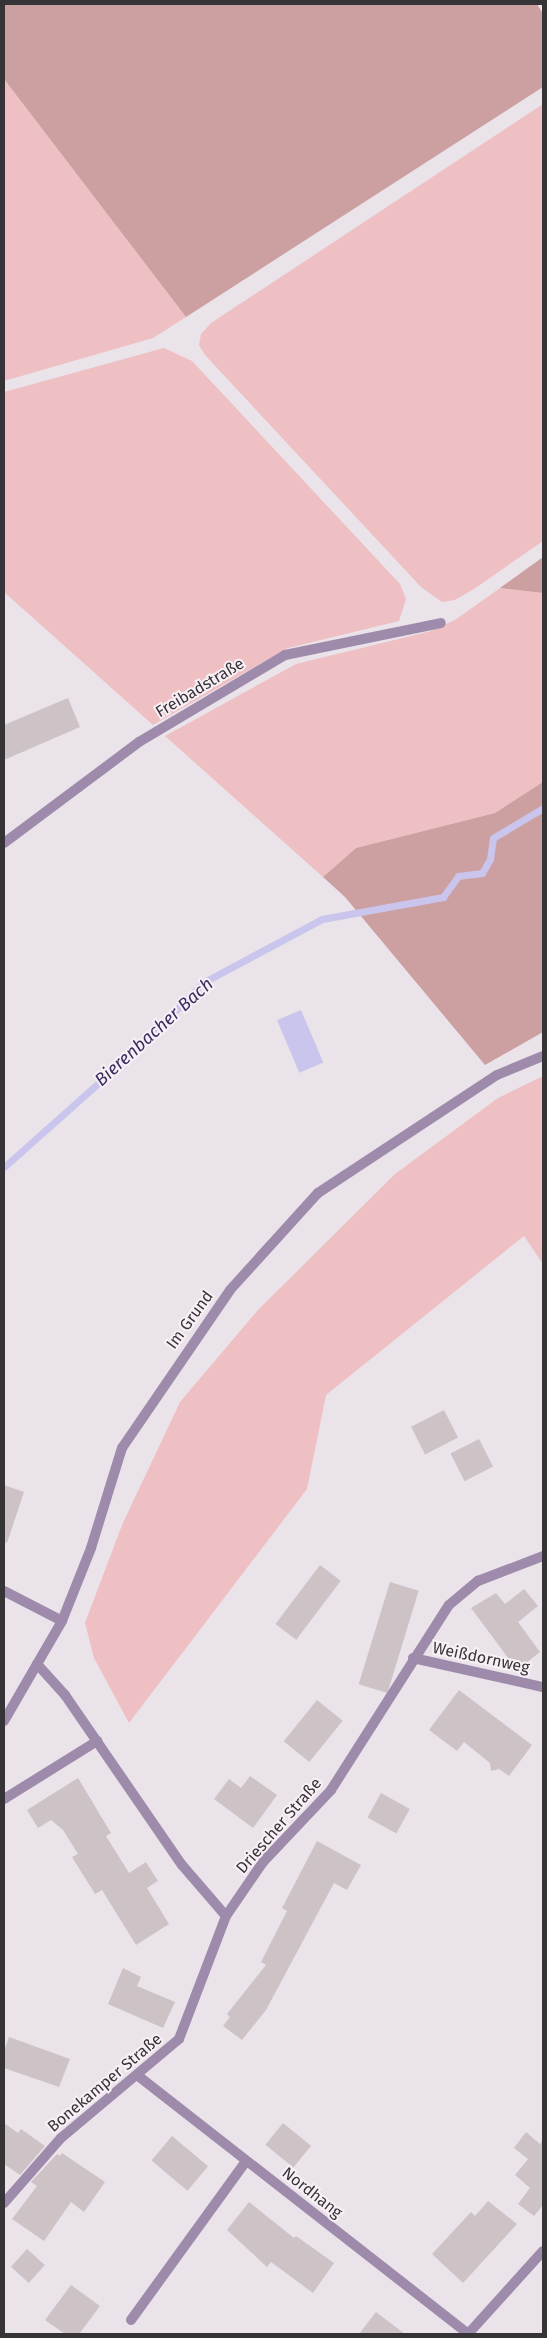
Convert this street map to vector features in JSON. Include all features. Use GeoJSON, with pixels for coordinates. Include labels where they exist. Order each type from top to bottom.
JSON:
{"type":"FeatureCollection","features":[{"type":"Feature","properties":{"kind":"street","name":"Freibadstraße"},"geometry":{"type":"LineString","coordinates":[[4,843],[139,742],[285,656],[441,622]]}},
{"type":"Feature","properties":{"kind":"street","name":"Im Grund"},"geometry":{"type":"LineString","coordinates":[[4,1721],[62,1620],[91,1548],[122,1448],[230,1290],[318,1193],[497,1075],[543,1056]]}},
{"type":"Feature","properties":{"kind":"street","name":"Driescher Straße"},"geometry":{"type":"LineString","coordinates":[[226,1916],[263,1862],[331,1790],[412,1658],[449,1605],[478,1581],[543,1556]]}},
{"type":"Feature","properties":{"kind":"street"},"geometry":{"type":"LineString","coordinates":[[4,1591],[62,1620]]}},
{"type":"Feature","properties":{"kind":"street","name":"Weißdornweg"},"geometry":{"type":"LineString","coordinates":[[412,1658],[543,1687]]}},
{"type":"Feature","properties":{"kind":"street"},"geometry":{"type":"LineString","coordinates":[[37,1664],[65,1695],[182,1865],[226,1916]]}},
{"type":"Feature","properties":{"kind":"street"},"geometry":{"type":"LineString","coordinates":[[4,1799],[97,1741]]}},
{"type":"Feature","properties":{"kind":"street","name":"Bonekamper Straße"},"geometry":{"type":"LineString","coordinates":[[4,2203],[61,2138],[179,2039],[226,1916]]}},
{"type":"Feature","properties":{"kind":"street","name":"Nordhang"},"geometry":{"type":"LineString","coordinates":[[137,2075],[468,2334]]}},
{"type":"Feature","properties":{"kind":"street"},"geometry":{"type":"LineString","coordinates":[[131,2320],[246,2161]]}},
{"type":"Feature","properties":{"kind":"street"},"geometry":{"type":"LineString","coordinates":[[468,2334],[543,2251]]}},
{"type":"Feature","properties":{"kind":"shaded area"},"geometry":{"type":"Polygon","coordinates":[[[4,4],[537,4],[543,14],[543,87],[186,317],[4,79],[4,4]]]}},
{"type":"Feature","properties":{"kind":"shaded area"},"geometry":{"type":"Polygon","coordinates":[[[4,79],[186,317],[153,338],[4,381],[4,79]]]}},
{"type":"Feature","properties":{"kind":"shaded area"},"geometry":{"type":"Polygon","coordinates":[[[543,104],[543,541],[474,589],[455,600],[442,602],[421,587],[205,355],[199,345],[201,334],[211,323],[543,104]]]}},
{"type":"Feature","properties":{"kind":"shaded area"},"geometry":{"type":"Polygon","coordinates":[[[164,348],[192,361],[400,584],[406,599],[399,621],[288,648],[153,725],[4,592],[4,392],[164,348]]]}},
{"type":"Feature","properties":{"kind":"shaded area"},"geometry":{"type":"Polygon","coordinates":[[[543,557],[543,593],[500,588],[543,557]]]}},
{"type":"Feature","properties":{"kind":"shaded area"},"geometry":{"type":"Polygon","coordinates":[[[500,588],[543,593],[543,782],[495,813],[356,848],[323,877],[165,736],[296,664],[431,631],[455,620],[500,588]]]}},
{"type":"Feature","properties":{"kind":"shaded area"},"geometry":{"type":"Polygon","coordinates":[[[543,782],[543,1032],[485,1065],[345,897],[323,877],[356,848],[495,813],[543,782]]]}},
{"type":"Feature","properties":{"kind":"shaded area"},"geometry":{"type":"Polygon","coordinates":[[[301,1010],[323,1062],[299,1073],[277,1020],[301,1010]]]}},
{"type":"Feature","properties":{"kind":"shaded area"},"geometry":{"type":"Polygon","coordinates":[[[543,1076],[543,1264],[524,1236],[326,1395],[307,1489],[129,1723],[94,1658],[85,1623],[122,1525],[180,1402],[258,1310],[395,1174],[498,1098],[543,1076]]]}},
{"type":"Feature","properties":{"kind":"building"},"geometry":{"type":"Polygon","coordinates":[[[68,698],[80,727],[4,760],[4,725],[68,698]]]}},
{"type":"Feature","properties":{"kind":"building"},"geometry":{"type":"Polygon","coordinates":[[[444,1410],[458,1438],[425,1454],[411,1427],[444,1410]]]}},
{"type":"Feature","properties":{"kind":"building"},"geometry":{"type":"Polygon","coordinates":[[[479,1439],[493,1467],[465,1481],[450,1454],[479,1439]]]}},
{"type":"Feature","properties":{"kind":"building"},"geometry":{"type":"Polygon","coordinates":[[[4,1485],[24,1492],[7,1543],[4,1542],[4,1485]]]}},
{"type":"Feature","properties":{"kind":"building"},"geometry":{"type":"Polygon","coordinates":[[[320,1565],[341,1581],[296,1640],[275,1624],[320,1565]]]}},
{"type":"Feature","properties":{"kind":"building"},"geometry":{"type":"Polygon","coordinates":[[[390,1582],[419,1591],[387,1693],[359,1684],[390,1582]]]}},
{"type":"Feature","properties":{"kind":"building"},"geometry":{"type":"Polygon","coordinates":[[[524,1589],[538,1606],[518,1622],[540,1652],[517,1670],[471,1608],[496,1593],[505,1604],[524,1589]]]}},
{"type":"Feature","properties":{"kind":"building"},"geometry":{"type":"Polygon","coordinates":[[[459,1690],[532,1745],[509,1776],[499,1769],[491,1771],[490,1763],[464,1742],[457,1751],[429,1730],[459,1690]]]}},
{"type":"Feature","properties":{"kind":"building"},"geometry":{"type":"Polygon","coordinates":[[[317,1700],[343,1721],[309,1762],[284,1741],[317,1700]]]}},
{"type":"Feature","properties":{"kind":"building"},"geometry":{"type":"Polygon","coordinates":[[[250,1776],[277,1795],[253,1828],[214,1799],[229,1779],[241,1788],[250,1776]]]}},
{"type":"Feature","properties":{"kind":"building"},"geometry":{"type":"Polygon","coordinates":[[[78,1778],[111,1833],[106,1836],[129,1873],[146,1862],[158,1881],[147,1888],[169,1924],[136,1945],[102,1890],[95,1894],[72,1857],[78,1854],[63,1830],[51,1820],[38,1828],[27,1810],[78,1778]]]}},
{"type":"Feature","properties":{"kind":"building"},"geometry":{"type":"Polygon","coordinates":[[[381,1793],[410,1809],[396,1833],[367,1817],[381,1793]]]}},
{"type":"Feature","properties":{"kind":"building"},"geometry":{"type":"Polygon","coordinates":[[[317,1841],[361,1865],[347,1890],[334,1883],[266,2010],[242,2040],[223,2026],[230,2017],[227,2014],[266,1965],[261,1962],[287,1911],[282,1908],[317,1841]]]}},
{"type":"Feature","properties":{"kind":"building"},"geometry":{"type":"Polygon","coordinates":[[[123,1968],[141,1977],[137,1986],[175,2002],[163,2028],[108,2004],[123,1968]]]}},
{"type":"Feature","properties":{"kind":"building"},"geometry":{"type":"Polygon","coordinates":[[[9,2037],[70,2059],[59,2087],[4,2068],[4,2051],[9,2037]]]}},
{"type":"Feature","properties":{"kind":"building"},"geometry":{"type":"Polygon","coordinates":[[[4,2123],[18,2133],[21,2129],[45,2146],[20,2175],[4,2164],[4,2123]]]}},
{"type":"Feature","properties":{"kind":"building"},"geometry":{"type":"Polygon","coordinates":[[[283,2123],[311,2146],[293,2167],[265,2145],[283,2123]]]}},
{"type":"Feature","properties":{"kind":"building"},"geometry":{"type":"Polygon","coordinates":[[[526,2132],[540,2144],[543,2140],[543,2205],[534,2216],[518,2204],[530,2188],[515,2175],[528,2159],[514,2148],[526,2132]]]}},
{"type":"Feature","properties":{"kind":"building"},"geometry":{"type":"Polygon","coordinates":[[[172,2136],[208,2166],[187,2191],[151,2161],[172,2136]]]}},
{"type":"Feature","properties":{"kind":"building"},"geometry":{"type":"Polygon","coordinates":[[[62,2153],[105,2182],[84,2212],[71,2202],[44,2241],[12,2219],[37,2186],[31,2182],[57,2154],[60,2156],[62,2153]]]}},
{"type":"Feature","properties":{"kind":"building"},"geometry":{"type":"Polygon","coordinates":[[[488,2201],[517,2224],[463,2283],[432,2254],[471,2212],[475,2216],[488,2201]]]}},
{"type":"Feature","properties":{"kind":"building"},"geometry":{"type":"Polygon","coordinates":[[[249,2202],[294,2238],[296,2236],[334,2263],[313,2293],[271,2262],[267,2267],[227,2230],[249,2202]]]}},
{"type":"Feature","properties":{"kind":"building"},"geometry":{"type":"Polygon","coordinates":[[[27,2249],[45,2265],[29,2283],[11,2267],[27,2249]]]}},
{"type":"Feature","properties":{"kind":"building"},"geometry":{"type":"Polygon","coordinates":[[[71,2285],[100,2306],[79,2334],[65,2334],[45,2320],[71,2285]]]}},
{"type":"Feature","properties":{"kind":"building"},"geometry":{"type":"Polygon","coordinates":[[[376,2312],[405,2334],[359,2334],[376,2312]]]}},
{"type":"Feature","properties":{"kind":"waterway","name":"Bierenbacher Bach"},"geometry":{"type":"LineString","coordinates":[[4,1167],[141,1045],[204,982],[322,919],[443,897],[458,876],[482,873],[490,859],[493,838],[543,808]]}}]}
